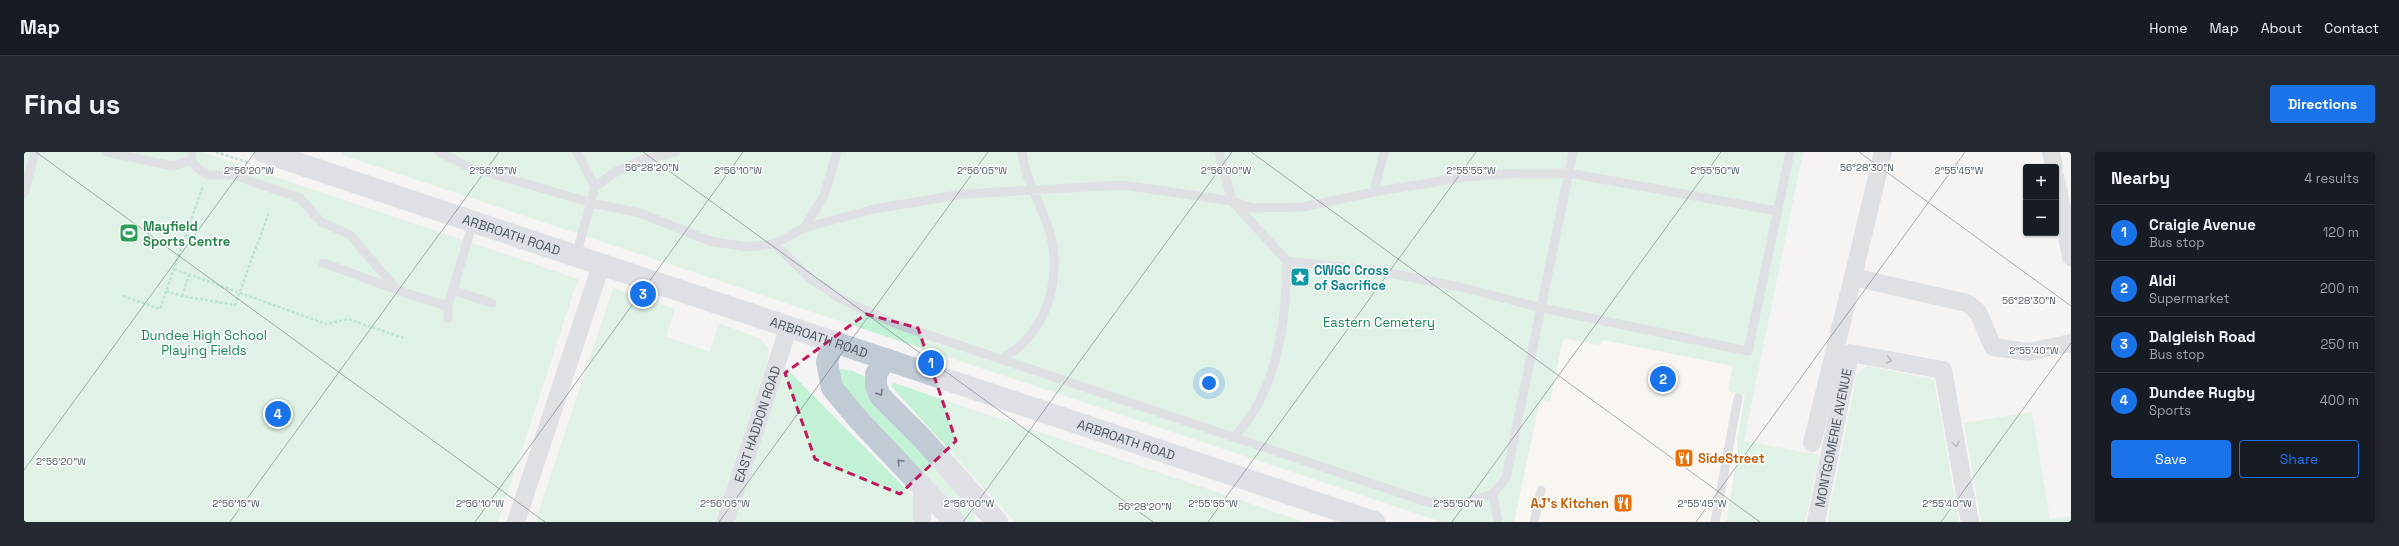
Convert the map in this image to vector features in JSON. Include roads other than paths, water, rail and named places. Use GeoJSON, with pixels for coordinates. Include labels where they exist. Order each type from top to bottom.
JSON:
{"type":"FeatureCollection","features":[{"type":"Feature","properties":{"kind":"main road","name":"ARBROATH ROAD"},"geometry":{"type":"LineString","coordinates":[[264,152],[321,161],[473,222],[1374,522]]}},
{"type":"Feature","properties":{"kind":"main road"},"geometry":{"type":"LineString","coordinates":[[833,341],[827,362],[832,388],[857,418],[922,485],[955,522]]}},
{"type":"Feature","properties":{"kind":"main road"},"geometry":{"type":"LineString","coordinates":[[886,359],[876,374],[876,386],[880,396],[994,521]]}},
{"type":"Feature","properties":{"kind":"street"},"geometry":{"type":"LineString","coordinates":[[1812,443],[1883,152]]}},
{"type":"Feature","properties":{"kind":"street"},"geometry":{"type":"LineString","coordinates":[[2051,152],[2053,164]]}},
{"type":"Feature","properties":{"kind":"street"},"geometry":{"type":"LineString","coordinates":[[2059,195],[2071,257]]}},
{"type":"Feature","properties":{"kind":"street"},"geometry":{"type":"LineString","coordinates":[[516,522],[601,265]]}},
{"type":"Feature","properties":{"kind":"street"},"geometry":{"type":"LineString","coordinates":[[1853,277],[1967,303],[1978,312],[1993,347],[2029,352],[2071,343]]}},
{"type":"Feature","properties":{"kind":"street","name":"EAST HADDON ROAD"},"geometry":{"type":"LineString","coordinates":[[725,522],[789,326]]}},
{"type":"Feature","properties":{"kind":"street","name":"MONTGOMERIE AVENUE"},"geometry":{"type":"LineString","coordinates":[[1816,522],[1850,353],[1943,370],[1970,522]]}},
{"type":"Feature","properties":{"kind":"street"},"geometry":{"type":"LineString","coordinates":[[922,485],[922,522]]}},
{"type":"Feature","properties":{"kind":"lane"},"geometry":{"type":"LineString","coordinates":[[24,194],[35,152]]}},
{"type":"Feature","properties":{"kind":"lane"},"geometry":{"type":"LineString","coordinates":[[107,152],[173,166],[191,156],[197,168],[208,174],[233,176],[300,198],[322,222],[350,235],[399,292]]}},
{"type":"Feature","properties":{"kind":"lane"},"geometry":{"type":"LineString","coordinates":[[439,152],[469,167],[540,186],[592,204],[640,213],[710,241],[747,247],[774,244],[804,228],[874,209],[919,200],[963,194],[1123,185],[1232,201],[1252,208],[1303,207],[1374,192],[1465,178],[1519,173],[1568,173],[1778,211]]}},
{"type":"Feature","properties":{"kind":"lane"},"geometry":{"type":"LineString","coordinates":[[577,152],[596,187]]}},
{"type":"Feature","properties":{"kind":"lane"},"geometry":{"type":"LineString","coordinates":[[576,256],[596,187],[617,171],[676,152]]}},
{"type":"Feature","properties":{"kind":"lane"},"geometry":{"type":"LineString","coordinates":[[804,228],[824,196],[837,152]]}},
{"type":"Feature","properties":{"kind":"lane"},"geometry":{"type":"LineString","coordinates":[[1000,359],[1022,344],[1036,327],[1046,306],[1054,282],[1054,259],[1050,234],[1022,152]]}},
{"type":"Feature","properties":{"kind":"lane"},"geometry":{"type":"LineString","coordinates":[[1219,152],[1232,201],[1287,261],[1379,271],[1460,287],[1542,308],[1748,351],[1790,152]]}},
{"type":"Feature","properties":{"kind":"lane"},"geometry":{"type":"LineString","coordinates":[[1374,192],[1384,152]]}},
{"type":"Feature","properties":{"kind":"lane"},"geometry":{"type":"LineString","coordinates":[[774,244],[810,278],[843,300],[892,323],[1427,502],[1450,506],[1493,494],[1506,478],[1573,152]]}},
{"type":"Feature","properties":{"kind":"lane"},"geometry":{"type":"LineString","coordinates":[[448,319],[448,306],[452,290],[473,222]]}},
{"type":"Feature","properties":{"kind":"lane"},"geometry":{"type":"LineString","coordinates":[[1235,437],[1258,405],[1271,373],[1281,337],[1286,298],[1287,261]]}},
{"type":"Feature","properties":{"kind":"lane"},"geometry":{"type":"LineString","coordinates":[[323,263],[380,282],[399,292],[448,306]]}},
{"type":"Feature","properties":{"kind":"lane"},"geometry":{"type":"LineString","coordinates":[[452,290],[492,303]]}},
{"type":"Feature","properties":{"kind":"lane"},"geometry":{"type":"LineString","coordinates":[[1715,522],[1738,398]]}},
{"type":"Feature","properties":{"kind":"lane"},"geometry":{"type":"LineString","coordinates":[[1534,522],[1541,490]]}},
{"type":"Feature","properties":{"kind":"lane"},"geometry":{"type":"LineString","coordinates":[[1493,494],[1498,522]]}},
{"type":"Feature","properties":{"kind":"place","name":"Mayfield Sports Centre"},"geometry":{"type":"Point","coordinates":[129,233]}},
{"type":"Feature","properties":{"kind":"place","name":"CWGC Cross of Sacrifice"},"geometry":{"type":"Point","coordinates":[1300,277]}},
{"type":"Feature","properties":{"kind":"place","name":"Dalgleish Road"},"geometry":{"type":"Point","coordinates":[643,294]}},
{"type":"Feature","properties":{"kind":"place","name":"Craigie Avenue"},"geometry":{"type":"Point","coordinates":[931,363]}},
{"type":"Feature","properties":{"kind":"place","name":"Aldi"},"geometry":{"type":"Point","coordinates":[1663,379]}},
{"type":"Feature","properties":{"kind":"place","name":"Dundee Rugby"},"geometry":{"type":"Point","coordinates":[278,414]}},
{"type":"Feature","properties":{"kind":"place","name":"SideStreet"},"geometry":{"type":"Point","coordinates":[1684,458]}},
{"type":"Feature","properties":{"kind":"place","name":"AJ’s Kitchen"},"geometry":{"type":"Point","coordinates":[1623,503]}},
{"type":"Feature","properties":{"kind":"park label","name":"Eastern Cemetery"},"geometry":{"type":"Point","coordinates":[1379,322]}},
{"type":"Feature","properties":{"kind":"park label","name":"Dundee High School Playing Fields"},"geometry":{"type":"Point","coordinates":[204,342]}}]}
